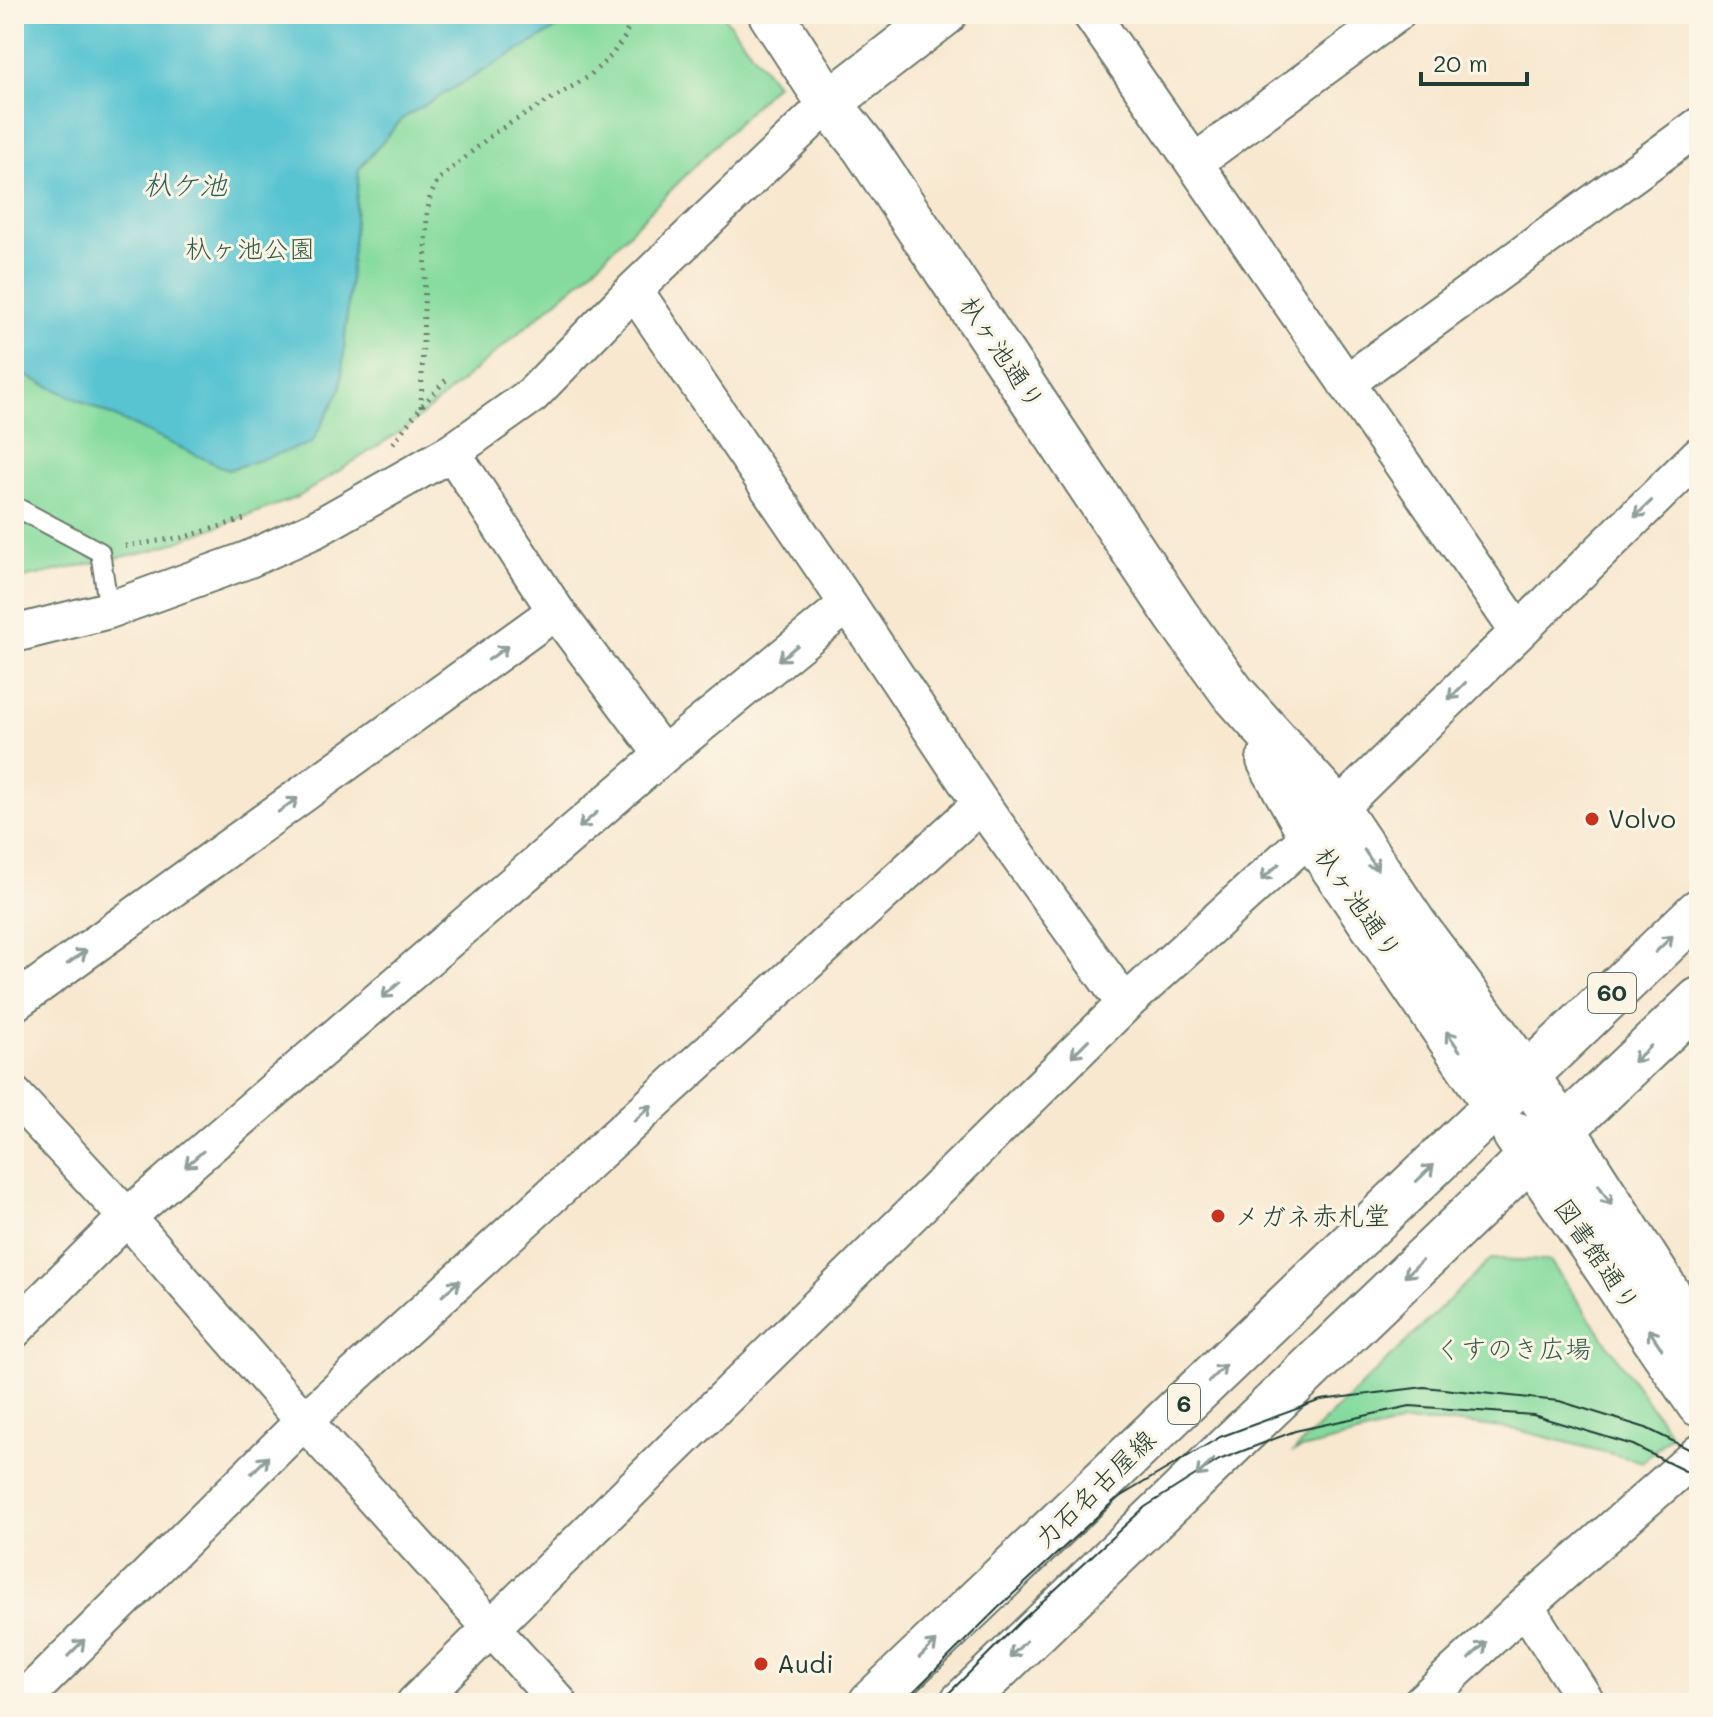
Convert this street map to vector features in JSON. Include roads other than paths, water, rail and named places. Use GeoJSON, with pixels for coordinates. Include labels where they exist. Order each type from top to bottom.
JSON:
{"type":"FeatureCollection","features":[{"type":"Feature","properties":{"kind":"main road","name":"杁ヶ池通り"},"geometry":{"type":"LineString","coordinates":[[771,14],[829,103],[864,147],[1177,616],[1324,822],[1496,1106]]}},
{"type":"Feature","properties":{"kind":"main road"},"geometry":{"type":"LineString","coordinates":[[829,103],[944,14]]}},
{"type":"Feature","properties":{"kind":"main road","name":"杁ヶ池通り"},"geometry":{"type":"LineString","coordinates":[[1324,822],[1414,924],[1526,1075]]}},
{"type":"Feature","properties":{"kind":"main road","name":"60"},"geometry":{"type":"LineString","coordinates":[[1526,1075],[1699,911]]}},
{"type":"Feature","properties":{"kind":"main road","name":"60"},"geometry":{"type":"LineString","coordinates":[[1530,1157],[1699,1000]]}},
{"type":"Feature","properties":{"kind":"main road","name":"力石名古屋線"},"geometry":{"type":"LineString","coordinates":[[871,1703],[1526,1075]]}},
{"type":"Feature","properties":{"kind":"main road","name":"図書館通り"},"geometry":{"type":"LineString","coordinates":[[1526,1075],[1699,1342]]}},
{"type":"Feature","properties":{"kind":"main road","name":"図書館通り"},"geometry":{"type":"LineString","coordinates":[[1496,1106],[1699,1404]]}},
{"type":"Feature","properties":{"kind":"main road","name":"6"},"geometry":{"type":"LineString","coordinates":[[962,1703],[1530,1157]]}},
{"type":"Feature","properties":{"kind":"street"},"geometry":{"type":"LineString","coordinates":[[1091,14],[1518,631]]}},
{"type":"Feature","properties":{"kind":"street"},"geometry":{"type":"LineString","coordinates":[[1194,163],[1396,14]]}},
{"type":"Feature","properties":{"kind":"street"},"geometry":{"type":"LineString","coordinates":[[14,634],[109,610],[247,560],[300,536],[452,452],[532,395],[634,290],[829,103]]}},
{"type":"Feature","properties":{"kind":"street"},"geometry":{"type":"LineString","coordinates":[[1346,383],[1699,126]]}},
{"type":"Feature","properties":{"kind":"street"},"geometry":{"type":"LineString","coordinates":[[634,290],[981,804],[1125,1004]]}},
{"type":"Feature","properties":{"kind":"street"},"geometry":{"type":"LineString","coordinates":[[452,452],[556,611],[663,755]]}},
{"type":"Feature","properties":{"kind":"street"},"geometry":{"type":"LineString","coordinates":[[415,1703],[1125,1004],[1324,822],[1699,455]]}},
{"type":"Feature","properties":{"kind":"street"},"geometry":{"type":"LineString","coordinates":[[14,1330],[127,1217],[663,755],[848,604]]}},
{"type":"Feature","properties":{"kind":"street"},"geometry":{"type":"LineString","coordinates":[[14,1003],[556,611]]}},
{"type":"Feature","properties":{"kind":"street"},"geometry":{"type":"LineString","coordinates":[[20,1703],[304,1421],[981,804]]}},
{"type":"Feature","properties":{"kind":"street"},"geometry":{"type":"LineString","coordinates":[[14,1095],[127,1217],[304,1421],[559,1703]]}},
{"type":"Feature","properties":{"kind":"street"},"geometry":{"type":"LineString","coordinates":[[1421,1703],[1525,1606],[1699,1453]]}},
{"type":"Feature","properties":{"kind":"street"},"geometry":{"type":"LineString","coordinates":[[1525,1606],[1587,1703]]}},
{"type":"Feature","properties":{"kind":"lane"},"geometry":{"type":"LineString","coordinates":[[14,506],[100,552],[109,610]]}},
{"type":"Feature","properties":{"kind":"water","name":"杁ケ池"},"geometry":{"type":"Polygon","coordinates":[[[14,14],[575,14],[576,17],[403,118],[359,169],[341,388],[312,443],[228,470],[14,370],[14,14]]]}},
{"type":"Feature","properties":{"kind":"tram line"},"geometry":{"type":"LineString","coordinates":[[902,1703],[998,1608],[1116,1499],[1220,1437],[1321,1400],[1424,1387],[1559,1401],[1646,1428],[1699,1454]]}},
{"type":"Feature","properties":{"kind":"tram line"},"geometry":{"type":"LineString","coordinates":[[939,1703],[1020,1622],[1145,1507],[1219,1460],[1295,1431],[1410,1406],[1533,1415],[1633,1445],[1699,1478]]}},
{"type":"Feature","properties":{"kind":"place","name":"Volvo"},"geometry":{"type":"Point","coordinates":[1592,819]}},
{"type":"Feature","properties":{"kind":"place","name":"メガネ赤札堂"},"geometry":{"type":"Point","coordinates":[1218,1216]}},
{"type":"Feature","properties":{"kind":"place","name":"Audi"},"geometry":{"type":"Point","coordinates":[761,1664]}},
{"type":"Feature","properties":{"kind":"park label","name":"杁ヶ池公園"},"geometry":{"type":"Point","coordinates":[250,249]}},
{"type":"Feature","properties":{"kind":"park label","name":"くすのき広場"},"geometry":{"type":"Point","coordinates":[1513,1349]}}]}
